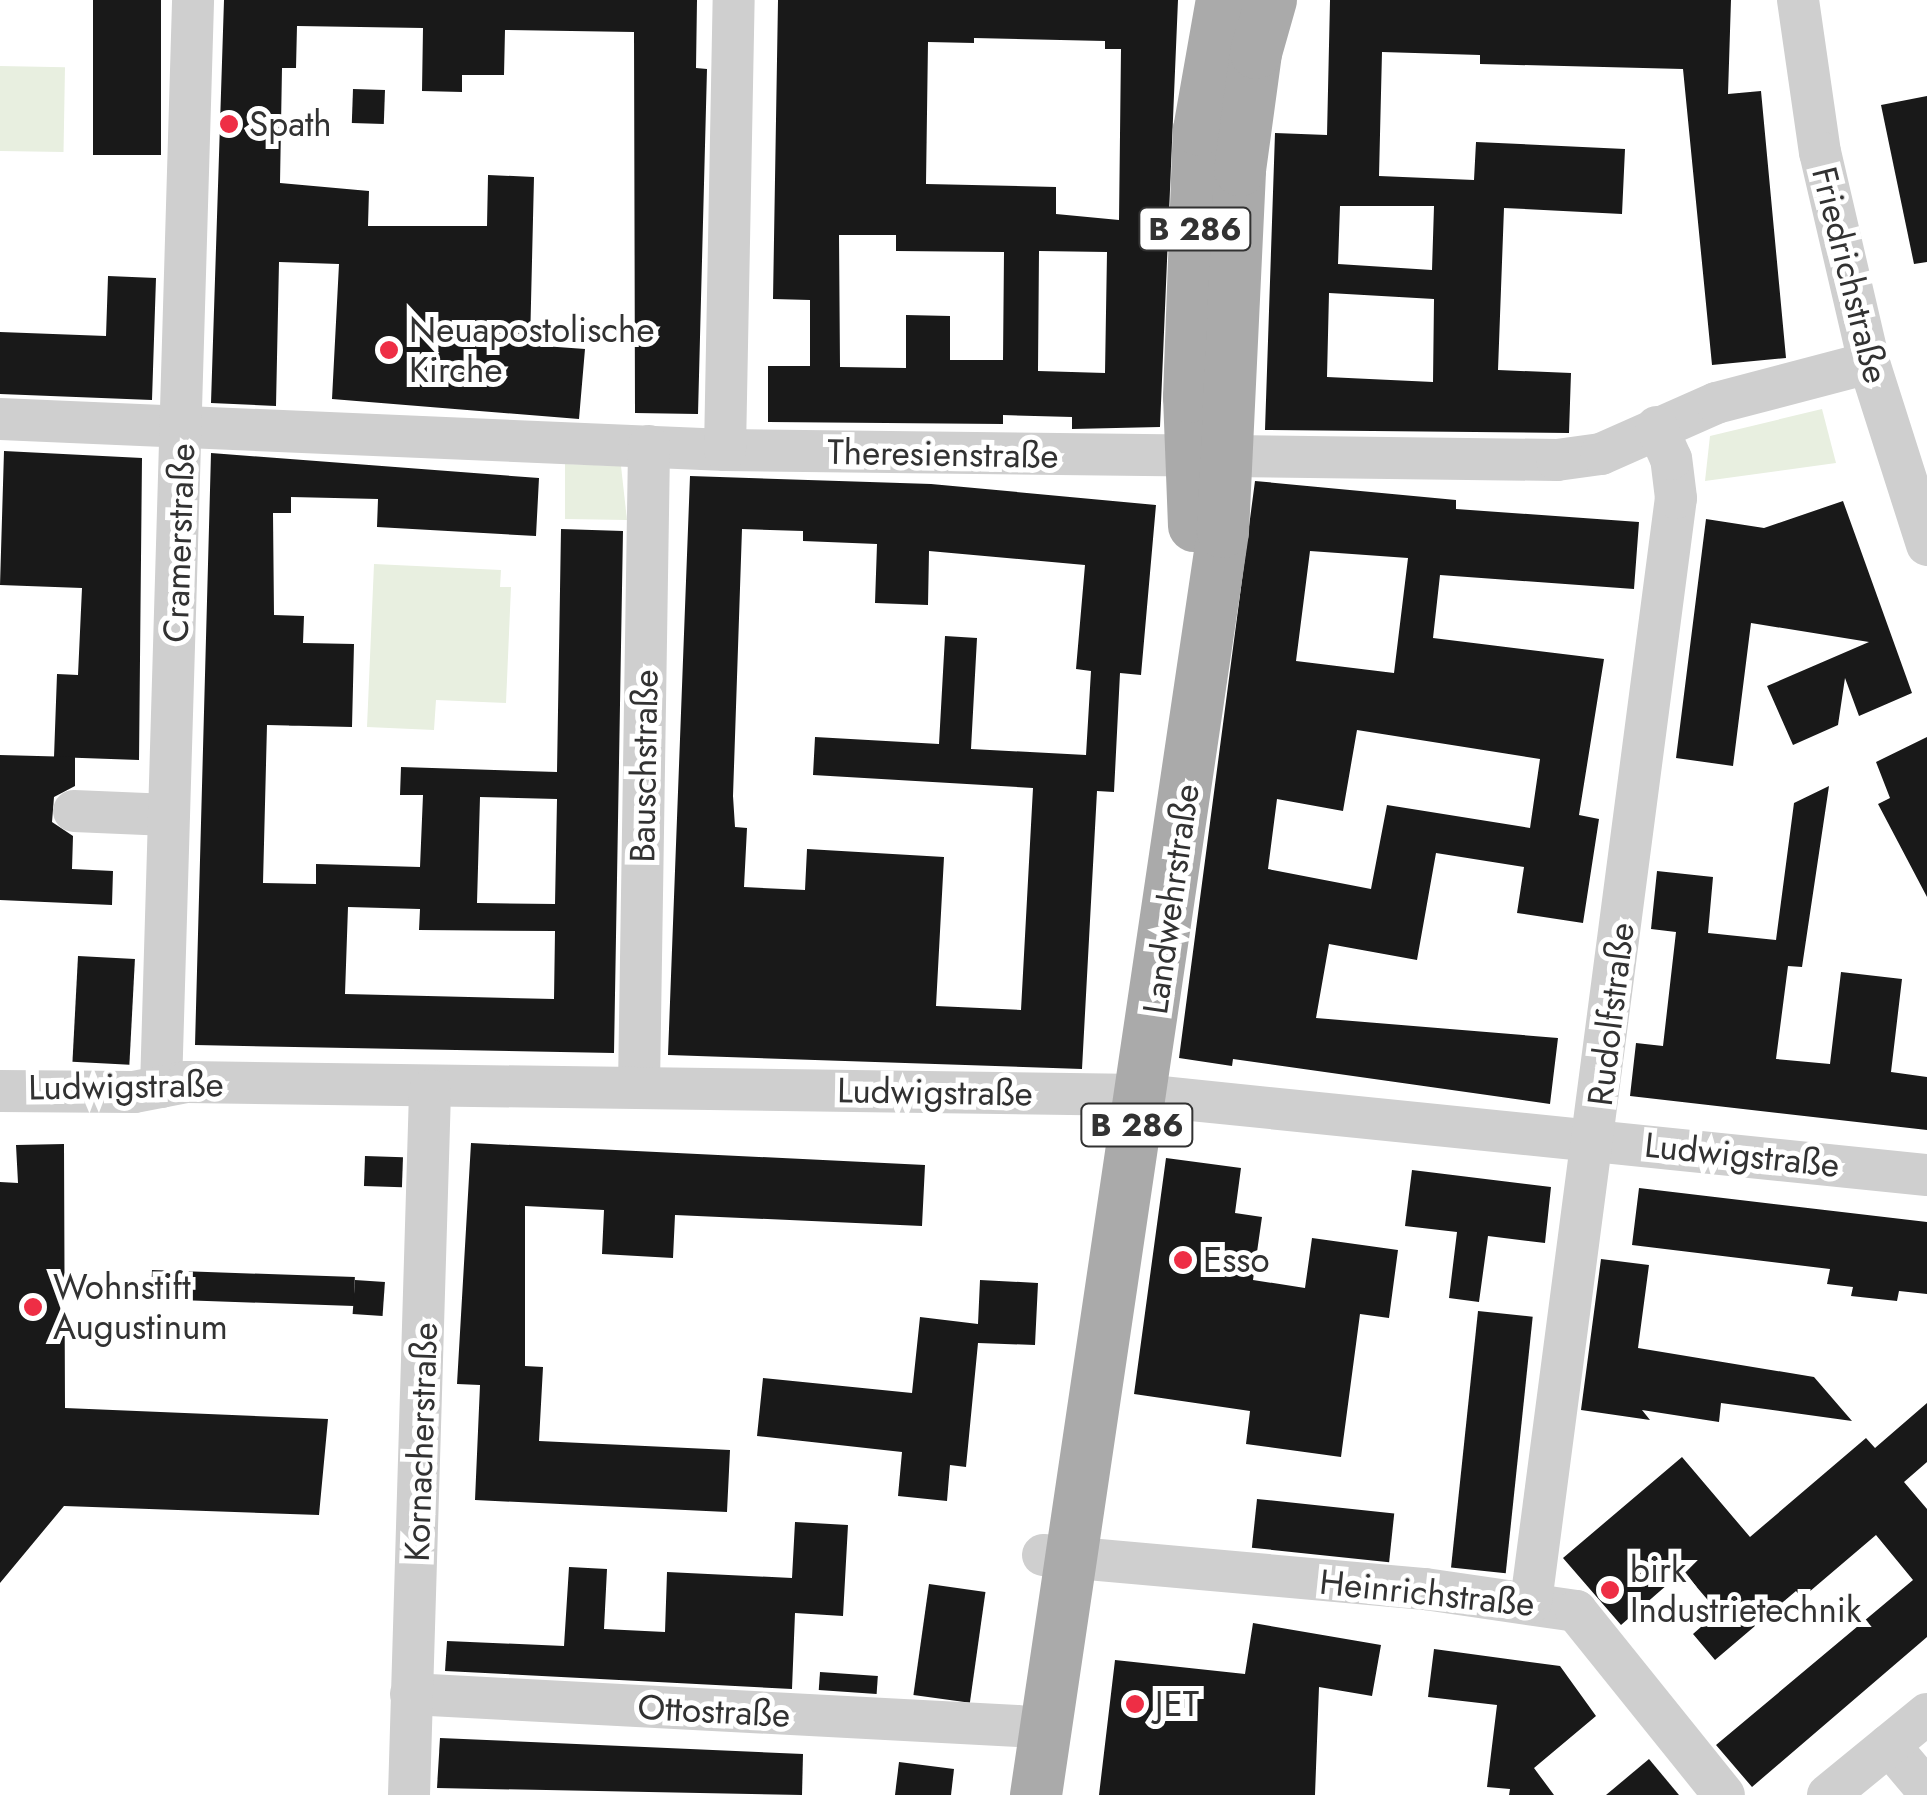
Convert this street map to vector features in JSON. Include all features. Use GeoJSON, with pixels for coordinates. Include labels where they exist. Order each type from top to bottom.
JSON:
{"type":"FeatureCollection","features":[{"type":"Feature","properties":{"kind":"main road","name":"Landwehrstraße"},"geometry":{"type":"LineString","coordinates":[[1213,457],[1189,398],[1199,130],[1222,0]]}},
{"type":"Feature","properties":{"kind":"main road","name":"Landwehrstraße"},"geometry":{"type":"LineString","coordinates":[[1008,1795],[1018,1726],[1056,1556],[1127,1095],[1213,457],[1240,170],[1256,53],[1271,0]]}},
{"type":"Feature","properties":{"kind":"main road","name":"Landwehrstraße"},"geometry":{"type":"LineString","coordinates":[[1036,1795],[1056,1556]]}},
{"type":"Feature","properties":{"kind":"street","name":"Cramerstraße"},"geometry":{"type":"LineString","coordinates":[[161,1087],[184,425],[193,0]]}},
{"type":"Feature","properties":{"kind":"street"},"geometry":{"type":"LineString","coordinates":[[725,450],[734,0]]}},
{"type":"Feature","properties":{"kind":"street","name":"Friedrichstraße"},"geometry":{"type":"LineString","coordinates":[[1798,0],[1817,135],[1869,363],[1927,546]]}},
{"type":"Feature","properties":{"kind":"street","name":"Theresienstraße"},"geometry":{"type":"LineString","coordinates":[[0,419],[725,450],[1557,460],[1601,454],[1716,403],[1869,363]]}},
{"type":"Feature","properties":{"kind":"street","name":"Rudolfstraße"},"geometry":{"type":"LineString","coordinates":[[1531,1602],[1596,1139],[1676,498],[1672,459],[1657,428]]}},
{"type":"Feature","properties":{"kind":"street","name":"Bauschstraße"},"geometry":{"type":"LineString","coordinates":[[639,1086],[649,446]]}},
{"type":"Feature","properties":{"kind":"street"},"geometry":{"type":"LineString","coordinates":[[74,811],[169,815]]}},
{"type":"Feature","properties":{"kind":"street","name":"Ludwigstraße"},"geometry":{"type":"LineString","coordinates":[[0,1092],[161,1087],[187,1082],[430,1090],[639,1086],[1127,1095],[1927,1175]]}},
{"type":"Feature","properties":{"kind":"street","name":"Kornacherstraße"},"geometry":{"type":"LineString","coordinates":[[409,1795],[430,1090]]}},
{"type":"Feature","properties":{"kind":"street","name":"Heinrichstraße"},"geometry":{"type":"LineString","coordinates":[[1056,1556],[1531,1602],[1576,1611],[1724,1795]]}},
{"type":"Feature","properties":{"kind":"street","name":"Ottostraße"},"geometry":{"type":"LineString","coordinates":[[411,1694],[1018,1726]]}},
{"type":"Feature","properties":{"kind":"street"},"geometry":{"type":"LineString","coordinates":[[1828,1795],[1927,1714]]}},
{"type":"Feature","properties":{"kind":"street"},"geometry":{"type":"LineString","coordinates":[[1890,1745],[1927,1790]]}},
{"type":"Feature","properties":{"kind":"green space"},"geometry":{"type":"Polygon","coordinates":[[[0,66],[65,67],[64,152],[0,151],[0,66]]]}},
{"type":"Feature","properties":{"kind":"green space"},"geometry":{"type":"Polygon","coordinates":[[[1822,409],[1836,463],[1705,481],[1710,436],[1822,409]]]}},
{"type":"Feature","properties":{"kind":"green space"},"geometry":{"type":"Polygon","coordinates":[[[565,464],[621,466],[627,520],[565,519],[565,464]]]}},
{"type":"Feature","properties":{"kind":"green space"},"geometry":{"type":"Polygon","coordinates":[[[374,564],[501,570],[500,587],[511,587],[506,703],[436,700],[434,730],[367,727],[374,564]]]}},
{"type":"Feature","properties":{"kind":"building"},"geometry":{"type":"Polygon","coordinates":[[[93,0],[161,0],[161,155],[93,155],[93,0]]]}},
{"type":"Feature","properties":{"kind":"building"},"geometry":{"type":"Polygon","coordinates":[[[224,0],[697,0],[696,68],[707,69],[698,414],[635,413],[634,32],[505,30],[504,75],[462,75],[462,92],[422,91],[423,28],[297,26],[296,68],[282,68],[280,183],[369,191],[368,226],[487,226],[488,175],[534,177],[530,345],[585,349],[579,419],[332,399],[339,264],[279,262],[276,406],[211,403],[224,0]]]}},
{"type":"Feature","properties":{"kind":"building"},"geometry":{"type":"Polygon","coordinates":[[[778,0],[1178,0],[1160,427],[1072,429],[1072,417],[1003,415],[1003,424],[768,422],[768,366],[810,366],[810,300],[773,299],[778,0]],[[974,38],[974,43],[928,42],[926,184],[1056,187],[1056,214],[1119,220],[1121,49],[1105,49],[1105,41],[974,38]],[[839,235],[840,367],[906,368],[906,315],[950,316],[950,360],[1003,360],[1004,252],[896,251],[896,235],[839,235]],[[1039,251],[1038,371],[1105,373],[1107,252],[1039,251]]]}},
{"type":"Feature","properties":{"kind":"building"},"geometry":{"type":"Polygon","coordinates":[[[1330,0],[1731,0],[1728,94],[1761,91],[1786,358],[1712,365],[1683,69],[1480,64],[1480,55],[1382,52],[1379,176],[1474,180],[1476,142],[1625,149],[1622,214],[1504,208],[1498,370],[1571,373],[1569,433],[1265,430],[1275,133],[1327,135],[1330,0]],[[1340,206],[1338,264],[1432,270],[1434,206],[1340,206]],[[1329,293],[1327,377],[1433,382],[1434,299],[1329,293]]]}},
{"type":"Feature","properties":{"kind":"building"},"geometry":{"type":"Polygon","coordinates":[[[353,89],[385,90],[384,124],[352,123],[353,89]]]}},
{"type":"Feature","properties":{"kind":"building"},"geometry":{"type":"Polygon","coordinates":[[[1927,96],[1927,262],[1914,264],[1881,105],[1927,96]]]}},
{"type":"Feature","properties":{"kind":"building"},"geometry":{"type":"Polygon","coordinates":[[[108,276],[156,278],[152,400],[0,394],[0,332],[106,336],[108,276]]]}},
{"type":"Feature","properties":{"kind":"building"},"geometry":{"type":"Polygon","coordinates":[[[4,451],[142,458],[139,760],[54,757],[57,674],[78,675],[82,588],[0,585],[4,451]]]}},
{"type":"Feature","properties":{"kind":"building"},"geometry":{"type":"Polygon","coordinates":[[[211,453],[539,478],[536,536],[377,527],[378,499],[291,497],[291,513],[273,513],[274,615],[304,616],[303,643],[354,644],[352,727],[267,725],[263,883],[316,884],[316,864],[420,867],[423,795],[400,795],[401,767],[557,772],[561,529],[623,531],[614,1053],[195,1045],[211,453]],[[480,797],[477,903],[555,904],[557,799],[480,797]],[[348,907],[345,994],[554,999],[555,931],[419,930],[420,909],[348,907]]]}},
{"type":"Feature","properties":{"kind":"building"},"geometry":{"type":"Polygon","coordinates":[[[690,476],[931,484],[1156,505],[1141,675],[1120,673],[1114,792],[1097,791],[1082,1069],[668,1055],[690,476]],[[742,529],[733,796],[735,827],[747,828],[744,887],[805,890],[807,849],[944,857],[936,1006],[1021,1010],[1033,788],[813,775],[815,737],[939,744],[945,636],[977,638],[971,749],[1086,755],[1091,671],[1076,669],[1085,565],[929,551],[928,605],[875,603],[877,544],[803,541],[803,531],[742,529]]]}},
{"type":"Feature","properties":{"kind":"building"},"geometry":{"type":"Polygon","coordinates":[[[1255,481],[1456,500],[1456,509],[1639,522],[1634,589],[1440,575],[1433,638],[1604,659],[1579,815],[1599,819],[1583,923],[1517,913],[1524,867],[1436,853],[1417,960],[1329,944],[1316,1018],[1558,1038],[1550,1104],[1233,1059],[1232,1066],[1179,1058],[1255,481]],[[1310,551],[1296,661],[1394,673],[1408,558],[1310,551]],[[1357,730],[1343,811],[1277,799],[1268,869],[1371,889],[1387,805],[1530,828],[1540,759],[1357,730]]]}},
{"type":"Feature","properties":{"kind":"building"},"geometry":{"type":"Polygon","coordinates":[[[1843,501],[1912,693],[1859,716],[1845,678],[1838,725],[1793,745],[1767,686],[1869,642],[1751,623],[1733,766],[1676,758],[1706,519],[1764,528],[1843,501]]]}},
{"type":"Feature","properties":{"kind":"building"},"geometry":{"type":"Polygon","coordinates":[[[1927,737],[1927,897],[1878,804],[1890,798],[1876,762],[1927,737]]]}},
{"type":"Feature","properties":{"kind":"building"},"geometry":{"type":"Polygon","coordinates":[[[0,755],[75,757],[75,786],[54,797],[52,822],[73,836],[72,869],[113,871],[112,905],[0,900],[0,755]]]}},
{"type":"Feature","properties":{"kind":"building"},"geometry":{"type":"Polygon","coordinates":[[[1829,786],[1802,967],[1788,966],[1776,1059],[1830,1064],[1841,972],[1902,979],[1891,1072],[1927,1077],[1927,1130],[1630,1096],[1636,1043],[1663,1046],[1676,932],[1651,929],[1657,871],[1713,877],[1708,933],[1776,940],[1794,803],[1829,786]]]}},
{"type":"Feature","properties":{"kind":"building"},"geometry":{"type":"Polygon","coordinates":[[[78,956],[135,959],[129,1065],[72,1062],[78,956]]]}},
{"type":"Feature","properties":{"kind":"building"},"geometry":{"type":"Polygon","coordinates":[[[471,1143],[925,1165],[922,1226],[675,1215],[673,1258],[602,1254],[604,1210],[525,1206],[525,1366],[543,1367],[539,1441],[730,1450],[727,1512],[475,1500],[480,1385],[457,1384],[471,1143]]]}},
{"type":"Feature","properties":{"kind":"building","name":"Wohnstift Augustinum"},"geometry":{"type":"Polygon","coordinates":[[[64,1144],[65,1408],[328,1419],[319,1515],[64,1506],[0,1583],[0,1182],[18,1183],[16,1145],[64,1144]]]}},
{"type":"Feature","properties":{"kind":"building"},"geometry":{"type":"Polygon","coordinates":[[[365,1156],[403,1157],[402,1187],[364,1186],[365,1156]]]}},
{"type":"Feature","properties":{"kind":"building"},"geometry":{"type":"Polygon","coordinates":[[[1166,1158],[1241,1168],[1235,1213],[1262,1217],[1253,1280],[1305,1288],[1312,1238],[1398,1250],[1389,1318],[1360,1314],[1341,1457],[1246,1444],[1250,1411],[1134,1394],[1166,1158]]]}},
{"type":"Feature","properties":{"kind":"building"},"geometry":{"type":"Polygon","coordinates":[[[1412,1170],[1551,1187],[1545,1243],[1488,1236],[1479,1302],[1449,1298],[1457,1232],[1405,1226],[1412,1170]]]}},
{"type":"Feature","properties":{"kind":"building"},"geometry":{"type":"Polygon","coordinates":[[[1639,1188],[1927,1222],[1927,1294],[1899,1291],[1897,1301],[1851,1296],[1853,1287],[1827,1284],[1830,1269],[1632,1245],[1639,1188]]]}},
{"type":"Feature","properties":{"kind":"building"},"geometry":{"type":"Polygon","coordinates":[[[1601,1259],[1649,1265],[1638,1348],[1814,1377],[1852,1421],[1721,1403],[1719,1422],[1642,1410],[1650,1420],[1581,1410],[1601,1259]]]}},
{"type":"Feature","properties":{"kind":"building"},"geometry":{"type":"Polygon","coordinates":[[[152,1270],[355,1277],[354,1306],[151,1299],[152,1270]]]}},
{"type":"Feature","properties":{"kind":"building"},"geometry":{"type":"Polygon","coordinates":[[[355,1280],[385,1282],[383,1316],[353,1314],[355,1280]]]}},
{"type":"Feature","properties":{"kind":"building"},"geometry":{"type":"Polygon","coordinates":[[[980,1280],[1038,1283],[1035,1345],[978,1343],[966,1467],[950,1465],[947,1501],[898,1496],[902,1452],[757,1436],[763,1378],[912,1393],[920,1317],[978,1324],[980,1280]]]}},
{"type":"Feature","properties":{"kind":"building"},"geometry":{"type":"Polygon","coordinates":[[[1478,1311],[1533,1317],[1506,1573],[1451,1568],[1478,1311]]]}},
{"type":"Feature","properties":{"kind":"building"},"geometry":{"type":"Polygon","coordinates":[[[1927,1403],[1927,1462],[1904,1482],[1927,1509],[1927,1637],[1752,1787],[1716,1745],[1913,1580],[1876,1535],[1802,1598],[1796,1591],[1715,1660],[1693,1634],[1718,1612],[1683,1571],[1621,1625],[1563,1558],[1682,1457],[1750,1537],[1866,1438],[1875,1448],[1927,1403]]]}},
{"type":"Feature","properties":{"kind":"building"},"geometry":{"type":"Polygon","coordinates":[[[1257,1499],[1394,1513],[1389,1562],[1252,1548],[1257,1499]]]}},
{"type":"Feature","properties":{"kind":"building"},"geometry":{"type":"Polygon","coordinates":[[[795,1522],[848,1525],[843,1616],[795,1613],[792,1689],[445,1671],[447,1641],[564,1646],[569,1567],[607,1569],[604,1629],[665,1632],[667,1572],[792,1578],[795,1522]]]}},
{"type":"Feature","properties":{"kind":"building"},"geometry":{"type":"Polygon","coordinates":[[[929,1584],[985,1592],[970,1703],[913,1695],[929,1584]]]}},
{"type":"Feature","properties":{"kind":"building"},"geometry":{"type":"Polygon","coordinates":[[[1253,1623],[1381,1645],[1372,1696],[1319,1687],[1315,1795],[1099,1795],[1115,1660],[1245,1674],[1253,1623]]]}},
{"type":"Feature","properties":{"kind":"building"},"geometry":{"type":"Polygon","coordinates":[[[1434,1649],[1560,1666],[1596,1716],[1534,1768],[1554,1795],[1509,1795],[1510,1789],[1487,1787],[1497,1705],[1428,1697],[1434,1649]]]}},
{"type":"Feature","properties":{"kind":"building"},"geometry":{"type":"Polygon","coordinates":[[[820,1672],[878,1676],[877,1694],[819,1690],[820,1672]]]}},
{"type":"Feature","properties":{"kind":"building"},"geometry":{"type":"Polygon","coordinates":[[[440,1738],[803,1754],[802,1795],[437,1788],[440,1738]]]}},
{"type":"Feature","properties":{"kind":"building"},"geometry":{"type":"Polygon","coordinates":[[[1649,1759],[1679,1795],[1606,1795],[1649,1759]]]}},
{"type":"Feature","properties":{"kind":"building"},"geometry":{"type":"Polygon","coordinates":[[[899,1762],[954,1769],[951,1795],[895,1795],[899,1762]]]}},
{"type":"Feature","properties":{"kind":"place","name":"Spath"},"geometry":{"type":"Point","coordinates":[229,124]}},
{"type":"Feature","properties":{"kind":"place","name":"Neuapostolische Kirche"},"geometry":{"type":"Point","coordinates":[389,350]}},
{"type":"Feature","properties":{"kind":"place","name":"Esso"},"geometry":{"type":"Point","coordinates":[1183,1260]}},
{"type":"Feature","properties":{"kind":"place","name":"Wohnstift Augustinum"},"geometry":{"type":"Point","coordinates":[33,1307]}},
{"type":"Feature","properties":{"kind":"place","name":"birk Industrietechnik"},"geometry":{"type":"Point","coordinates":[1610,1590]}},
{"type":"Feature","properties":{"kind":"place","name":"JET"},"geometry":{"type":"Point","coordinates":[1135,1704]}}]}
